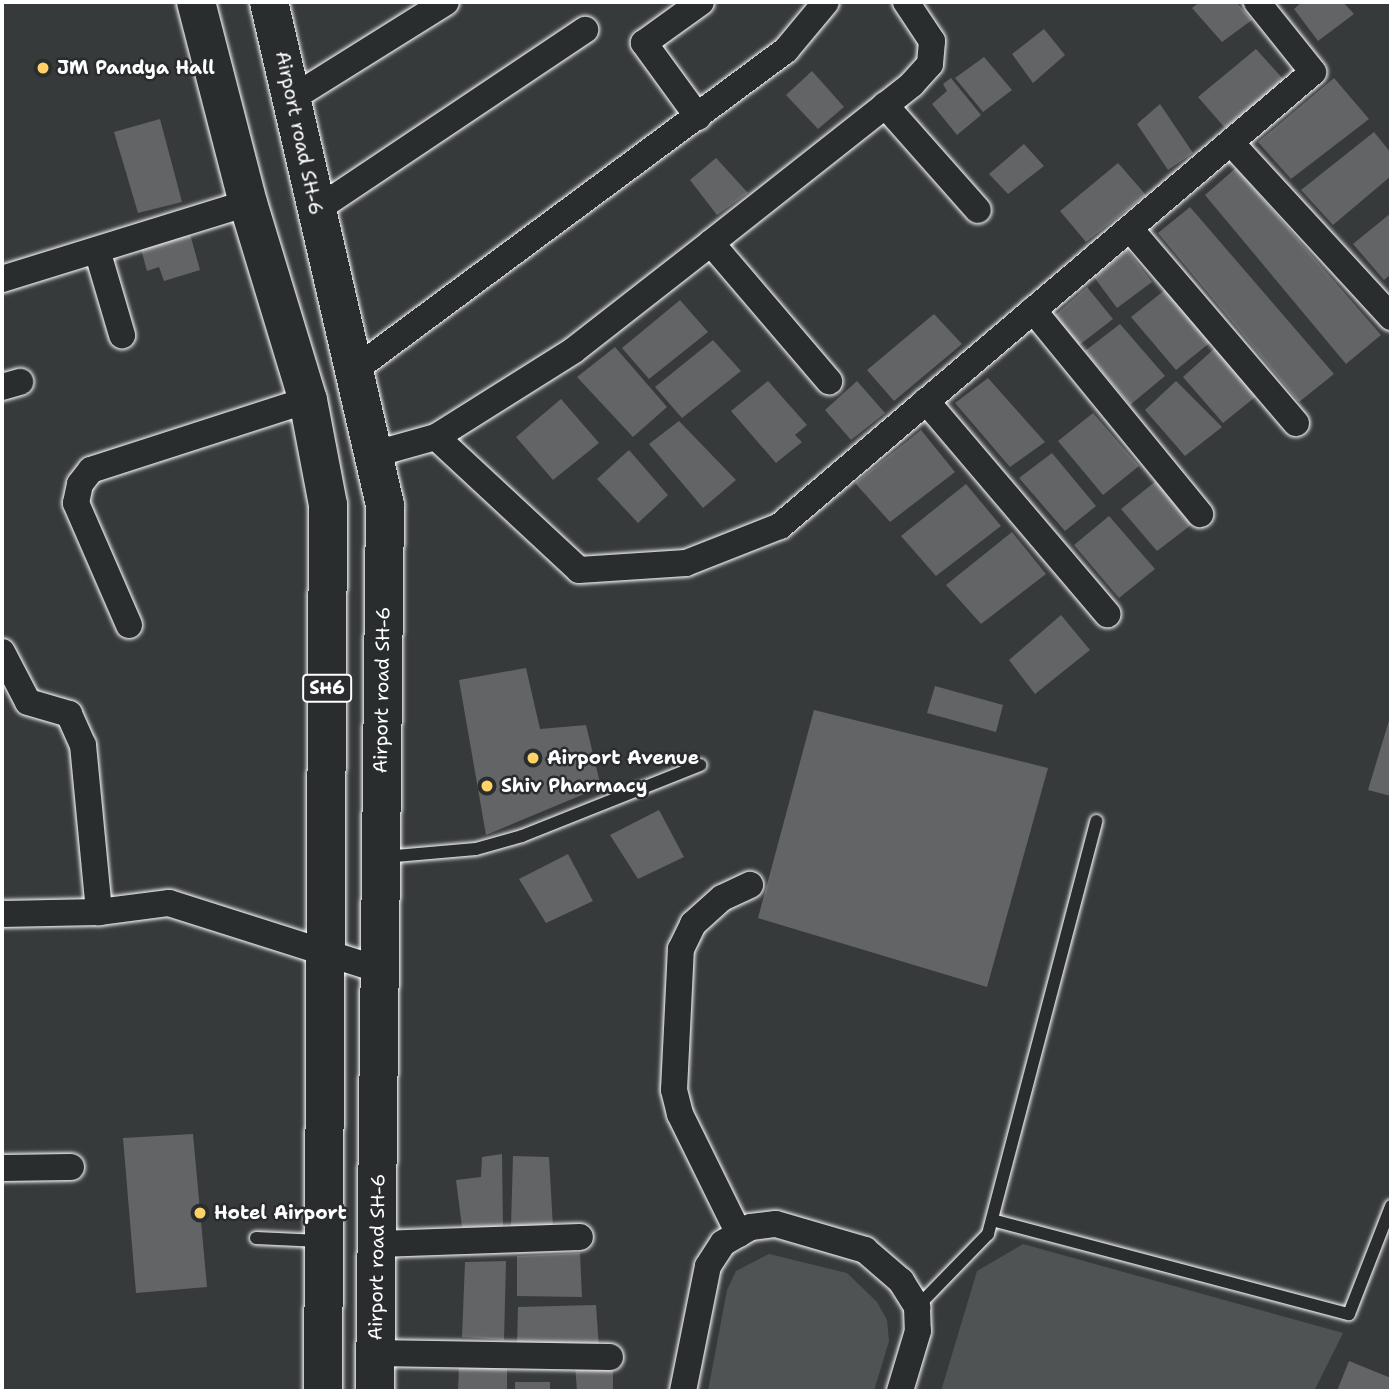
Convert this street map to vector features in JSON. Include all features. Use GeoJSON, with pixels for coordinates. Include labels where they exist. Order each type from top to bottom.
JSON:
{"type":"FeatureCollection","features":[{"type":"Feature","properties":{"kind":"main road","name":"SH6"},"geometry":{"type":"LineString","coordinates":[[196,2],[248,203],[308,400],[327,505],[323,1391]]}},
{"type":"Feature","properties":{"kind":"main road","name":"Airport road SH-6"},"geometry":{"type":"LineString","coordinates":[[269,2],[294,97],[316,210],[385,505],[380,857],[379,1244],[375,1391]]}},
{"type":"Feature","properties":{"kind":"main road"},"geometry":{"type":"LineString","coordinates":[[324,1189],[379,1191]]}},
{"type":"Feature","properties":{"kind":"street"},"geometry":{"type":"LineString","coordinates":[[294,97],[446,2]]}},
{"type":"Feature","properties":{"kind":"street"},"geometry":{"type":"LineString","coordinates":[[698,117],[644,43],[701,2]]}},
{"type":"Feature","properties":{"kind":"street"},"geometry":{"type":"LineString","coordinates":[[353,371],[786,50],[826,2]]}},
{"type":"Feature","properties":{"kind":"street"},"geometry":{"type":"LineString","coordinates":[[375,454],[436,437],[575,350],[885,105],[930,64],[932,41],[906,2]]}},
{"type":"Feature","properties":{"kind":"street"},"geometry":{"type":"LineString","coordinates":[[436,437],[579,570],[686,563],[780,526],[1033,310],[1233,145],[1313,72],[1257,2]]}},
{"type":"Feature","properties":{"kind":"street"},"geometry":{"type":"LineString","coordinates":[[316,210],[586,30]]}},
{"type":"Feature","properties":{"kind":"street"},"geometry":{"type":"LineString","coordinates":[[885,105],[978,211]]}},
{"type":"Feature","properties":{"kind":"street"},"geometry":{"type":"LineString","coordinates":[[1233,145],[1391,317]]}},
{"type":"Feature","properties":{"kind":"street"},"geometry":{"type":"LineString","coordinates":[[2,279],[248,203]]}},
{"type":"Feature","properties":{"kind":"street"},"geometry":{"type":"LineString","coordinates":[[1131,229],[1296,423]]}},
{"type":"Feature","properties":{"kind":"street"},"geometry":{"type":"LineString","coordinates":[[711,243],[829,381]]}},
{"type":"Feature","properties":{"kind":"street"},"geometry":{"type":"LineString","coordinates":[[97,250],[122,335]]}},
{"type":"Feature","properties":{"kind":"street"},"geometry":{"type":"LineString","coordinates":[[1033,310],[1200,514]]}},
{"type":"Feature","properties":{"kind":"street"},"geometry":{"type":"LineString","coordinates":[[129,625],[76,503],[80,484],[91,470],[308,400]]}},
{"type":"Feature","properties":{"kind":"street"},"geometry":{"type":"LineString","coordinates":[[926,401],[1107,614]]}},
{"type":"Feature","properties":{"kind":"street"},"geometry":{"type":"LineString","coordinates":[[2,652],[7,682],[28,702],[69,714],[83,745],[99,912]]}},
{"type":"Feature","properties":{"kind":"street"},"geometry":{"type":"LineString","coordinates":[[739,1234],[680,1114],[674,1090],[681,949],[693,924],[722,898],[750,885]]}},
{"type":"Feature","properties":{"kind":"street"},"geometry":{"type":"LineString","coordinates":[[2,915],[99,912],[169,903],[380,970]]}},
{"type":"Feature","properties":{"kind":"street"},"geometry":{"type":"LineString","coordinates":[[2,1168],[71,1167]]}},
{"type":"Feature","properties":{"kind":"street"},"geometry":{"type":"LineString","coordinates":[[684,1391],[708,1266],[723,1243],[739,1234],[776,1224],[865,1250],[901,1281],[917,1307],[918,1331],[900,1391]]}},
{"type":"Feature","properties":{"kind":"street"},"geometry":{"type":"LineString","coordinates":[[379,1244],[580,1237]]}},
{"type":"Feature","properties":{"kind":"street"},"geometry":{"type":"LineString","coordinates":[[375,1353],[610,1357]]}},
{"type":"Feature","properties":{"kind":"lane"},"geometry":{"type":"LineString","coordinates":[[380,857],[476,849],[510,839],[700,765]]}},
{"type":"Feature","properties":{"kind":"lane"},"geometry":{"type":"LineString","coordinates":[[917,1307],[988,1234],[1096,821]]}},
{"type":"Feature","properties":{"kind":"lane"},"geometry":{"type":"LineString","coordinates":[[992,1220],[1349,1314],[1391,1206]]}},
{"type":"Feature","properties":{"kind":"lane"},"geometry":{"type":"LineString","coordinates":[[256,1238],[324,1241]]}},
{"type":"Feature","properties":{"kind":"shaded area"},"geometry":{"type":"Polygon","coordinates":[[[1023,1244],[1343,1333],[1314,1391],[941,1391],[977,1271],[1023,1244]]]}},
{"type":"Feature","properties":{"kind":"shaded area"},"geometry":{"type":"Polygon","coordinates":[[[769,1254],[847,1273],[877,1302],[887,1320],[889,1341],[874,1391],[708,1391],[727,1290],[736,1271],[769,1254]]]}},
{"type":"Feature","properties":{"kind":"building"},"geometry":{"type":"Polygon","coordinates":[[[1200,2],[1236,2],[1252,20],[1222,42],[1192,8],[1200,2]]]}},
{"type":"Feature","properties":{"kind":"building"},"geometry":{"type":"Polygon","coordinates":[[[1302,2],[1343,2],[1354,14],[1318,41],[1294,9],[1302,2]]]}},
{"type":"Feature","properties":{"kind":"building"},"geometry":{"type":"Polygon","coordinates":[[[1044,29],[1065,55],[1033,83],[1012,54],[1044,29]]]}},
{"type":"Feature","properties":{"kind":"building"},"geometry":{"type":"Polygon","coordinates":[[[1256,49],[1284,80],[1225,128],[1198,97],[1256,49]]]}},
{"type":"Feature","properties":{"kind":"building"},"geometry":{"type":"Polygon","coordinates":[[[984,57],[1012,90],[983,112],[955,78],[984,57]]]}},
{"type":"Feature","properties":{"kind":"building"},"geometry":{"type":"Polygon","coordinates":[[[812,71],[844,107],[818,129],[786,95],[812,71]]]}},
{"type":"Feature","properties":{"kind":"building"},"geometry":{"type":"Polygon","coordinates":[[[951,78],[981,115],[957,135],[932,104],[947,91],[943,84],[951,78]]]}},
{"type":"Feature","properties":{"kind":"building"},"geometry":{"type":"Polygon","coordinates":[[[1334,78],[1369,119],[1291,179],[1258,142],[1334,78]]]}},
{"type":"Feature","properties":{"kind":"building"},"geometry":{"type":"Polygon","coordinates":[[[1160,104],[1193,153],[1168,170],[1137,124],[1160,104]]]}},
{"type":"Feature","properties":{"kind":"building"},"geometry":{"type":"Polygon","coordinates":[[[160,119],[182,202],[138,213],[114,132],[160,119]]]}},
{"type":"Feature","properties":{"kind":"building"},"geometry":{"type":"Polygon","coordinates":[[[1374,132],[1391,153],[1391,176],[1333,225],[1301,190],[1374,132]]]}},
{"type":"Feature","properties":{"kind":"building"},"geometry":{"type":"Polygon","coordinates":[[[1024,144],[1044,166],[1008,194],[989,174],[1024,144]]]}},
{"type":"Feature","properties":{"kind":"building"},"geometry":{"type":"Polygon","coordinates":[[[716,158],[748,193],[717,215],[690,180],[716,158]]]}},
{"type":"Feature","properties":{"kind":"building"},"geometry":{"type":"Polygon","coordinates":[[[1118,163],[1146,195],[1086,242],[1060,211],[1118,163]]]}},
{"type":"Feature","properties":{"kind":"building"},"geometry":{"type":"Polygon","coordinates":[[[1236,168],[1381,335],[1346,364],[1205,195],[1236,168]]]}},
{"type":"Feature","properties":{"kind":"building"},"geometry":{"type":"Polygon","coordinates":[[[1190,207],[1334,374],[1299,402],[1158,233],[1190,207]]]}},
{"type":"Feature","properties":{"kind":"building"},"geometry":{"type":"Polygon","coordinates":[[[1391,213],[1391,274],[1384,280],[1353,244],[1391,213]]]}},
{"type":"Feature","properties":{"kind":"building"},"geometry":{"type":"Polygon","coordinates":[[[190,234],[200,270],[164,281],[159,267],[147,271],[141,249],[190,234]]]}},
{"type":"Feature","properties":{"kind":"building"},"geometry":{"type":"Polygon","coordinates":[[[1127,250],[1152,282],[1117,308],[1094,277],[1127,250]]]}},
{"type":"Feature","properties":{"kind":"building"},"geometry":{"type":"Polygon","coordinates":[[[1087,287],[1113,319],[1078,346],[1055,315],[1087,287]]]}},
{"type":"Feature","properties":{"kind":"building"},"geometry":{"type":"Polygon","coordinates":[[[1166,289],[1212,341],[1176,370],[1131,317],[1166,289]]]}},
{"type":"Feature","properties":{"kind":"building"},"geometry":{"type":"Polygon","coordinates":[[[680,300],[708,332],[649,379],[622,348],[680,300]]]}},
{"type":"Feature","properties":{"kind":"building"},"geometry":{"type":"Polygon","coordinates":[[[934,314],[962,344],[894,401],[867,370],[934,314]]]}},
{"type":"Feature","properties":{"kind":"building"},"geometry":{"type":"Polygon","coordinates":[[[1120,324],[1165,376],[1130,405],[1085,351],[1120,324]]]}},
{"type":"Feature","properties":{"kind":"building"},"geometry":{"type":"Polygon","coordinates":[[[713,340],[741,371],[682,418],[655,387],[713,340]]]}},
{"type":"Feature","properties":{"kind":"building"},"geometry":{"type":"Polygon","coordinates":[[[615,347],[667,407],[633,437],[577,377],[615,347]]]}},
{"type":"Feature","properties":{"kind":"building"},"geometry":{"type":"Polygon","coordinates":[[[1215,348],[1259,394],[1223,423],[1183,377],[1215,348]]]}},
{"type":"Feature","properties":{"kind":"building"},"geometry":{"type":"Polygon","coordinates":[[[988,378],[1045,442],[1010,467],[955,403],[988,378]]]}},
{"type":"Feature","properties":{"kind":"building"},"geometry":{"type":"Polygon","coordinates":[[[768,381],[807,425],[795,435],[802,442],[776,463],[731,411],[768,381]]]}},
{"type":"Feature","properties":{"kind":"building"},"geometry":{"type":"Polygon","coordinates":[[[857,381],[885,413],[851,440],[825,410],[857,381]]]}},
{"type":"Feature","properties":{"kind":"building"},"geometry":{"type":"Polygon","coordinates":[[[1176,381],[1222,427],[1185,456],[1145,410],[1176,381]]]}},
{"type":"Feature","properties":{"kind":"building"},"geometry":{"type":"Polygon","coordinates":[[[561,399],[599,443],[553,480],[516,437],[561,399]]]}},
{"type":"Feature","properties":{"kind":"building"},"geometry":{"type":"Polygon","coordinates":[[[1093,413],[1139,466],[1103,495],[1058,441],[1093,413]]]}},
{"type":"Feature","properties":{"kind":"building"},"geometry":{"type":"Polygon","coordinates":[[[679,421],[736,480],[703,508],[649,444],[679,421]]]}},
{"type":"Feature","properties":{"kind":"building"},"geometry":{"type":"Polygon","coordinates":[[[921,430],[955,472],[890,522],[855,483],[921,430]]]}},
{"type":"Feature","properties":{"kind":"building"},"geometry":{"type":"Polygon","coordinates":[[[629,450],[668,495],[638,523],[597,479],[629,450]]]}},
{"type":"Feature","properties":{"kind":"building"},"geometry":{"type":"Polygon","coordinates":[[[1052,453],[1096,506],[1065,531],[1019,478],[1052,453]]]}},
{"type":"Feature","properties":{"kind":"building"},"geometry":{"type":"Polygon","coordinates":[[[1156,481],[1191,525],[1157,551],[1121,509],[1156,481]]]}},
{"type":"Feature","properties":{"kind":"building"},"geometry":{"type":"Polygon","coordinates":[[[966,484],[1001,526],[936,576],[901,536],[966,484]]]}},
{"type":"Feature","properties":{"kind":"building"},"geometry":{"type":"Polygon","coordinates":[[[1109,516],[1155,569],[1119,598],[1074,545],[1109,516]]]}},
{"type":"Feature","properties":{"kind":"building"},"geometry":{"type":"Polygon","coordinates":[[[1012,532],[1046,574],[981,624],[946,585],[1012,532]]]}},
{"type":"Feature","properties":{"kind":"building"},"geometry":{"type":"Polygon","coordinates":[[[1061,615],[1090,650],[1035,694],[1009,660],[1061,615]]]}},
{"type":"Feature","properties":{"kind":"building","name":"Airport Avenue"},"geometry":{"type":"Polygon","coordinates":[[[526,668],[540,729],[586,725],[601,787],[486,835],[459,680],[526,668]]]}},
{"type":"Feature","properties":{"kind":"building"},"geometry":{"type":"Polygon","coordinates":[[[935,686],[1003,705],[996,732],[927,713],[935,686]]]}},
{"type":"Feature","properties":{"kind":"building"},"geometry":{"type":"Polygon","coordinates":[[[814,710],[1048,768],[987,987],[758,918],[814,710]]]}},
{"type":"Feature","properties":{"kind":"building"},"geometry":{"type":"Polygon","coordinates":[[[1391,714],[1391,796],[1368,790],[1391,714]]]}},
{"type":"Feature","properties":{"kind":"building"},"geometry":{"type":"Polygon","coordinates":[[[659,810],[684,857],[638,879],[610,835],[659,810]]]}},
{"type":"Feature","properties":{"kind":"building"},"geometry":{"type":"Polygon","coordinates":[[[568,854],[593,901],[546,923],[519,879],[568,854]]]}},
{"type":"Feature","properties":{"kind":"building"},"geometry":{"type":"Polygon","coordinates":[[[193,1134],[207,1287],[136,1293],[123,1138],[193,1134]]]}},
{"type":"Feature","properties":{"kind":"building"},"geometry":{"type":"Polygon","coordinates":[[[502,1154],[503,1228],[462,1227],[456,1180],[481,1177],[482,1157],[502,1154]]]}},
{"type":"Feature","properties":{"kind":"building"},"geometry":{"type":"Polygon","coordinates":[[[513,1156],[549,1157],[553,1228],[511,1226],[513,1156]]]}},
{"type":"Feature","properties":{"kind":"building"},"geometry":{"type":"Polygon","coordinates":[[[580,1253],[582,1297],[517,1296],[517,1256],[580,1253]]]}},
{"type":"Feature","properties":{"kind":"building"},"geometry":{"type":"Polygon","coordinates":[[[506,1261],[504,1340],[462,1337],[465,1262],[506,1261]]]}},
{"type":"Feature","properties":{"kind":"building"},"geometry":{"type":"Polygon","coordinates":[[[596,1305],[599,1349],[517,1345],[518,1307],[596,1305]]]}},
{"type":"Feature","properties":{"kind":"building"},"geometry":{"type":"Polygon","coordinates":[[[1349,1361],[1391,1378],[1391,1391],[1337,1391],[1349,1361]]]}},
{"type":"Feature","properties":{"kind":"building"},"geometry":{"type":"Polygon","coordinates":[[[575,1364],[613,1366],[613,1391],[577,1391],[575,1364]]]}},
{"type":"Feature","properties":{"kind":"building"},"geometry":{"type":"Polygon","coordinates":[[[459,1366],[507,1366],[507,1391],[458,1391],[459,1366]]]}},
{"type":"Feature","properties":{"kind":"building"},"geometry":{"type":"Polygon","coordinates":[[[515,1382],[550,1382],[550,1391],[515,1391],[515,1382]]]}},
{"type":"Feature","properties":{"kind":"place","name":"JM Pandya Hall"},"geometry":{"type":"Point","coordinates":[43,68]}},
{"type":"Feature","properties":{"kind":"place","name":"Airport Avenue"},"geometry":{"type":"Point","coordinates":[533,758]}},
{"type":"Feature","properties":{"kind":"place","name":"Shiv Pharmacy"},"geometry":{"type":"Point","coordinates":[487,786]}},
{"type":"Feature","properties":{"kind":"place","name":"Hotel Airport"},"geometry":{"type":"Point","coordinates":[200,1213]}}]}
